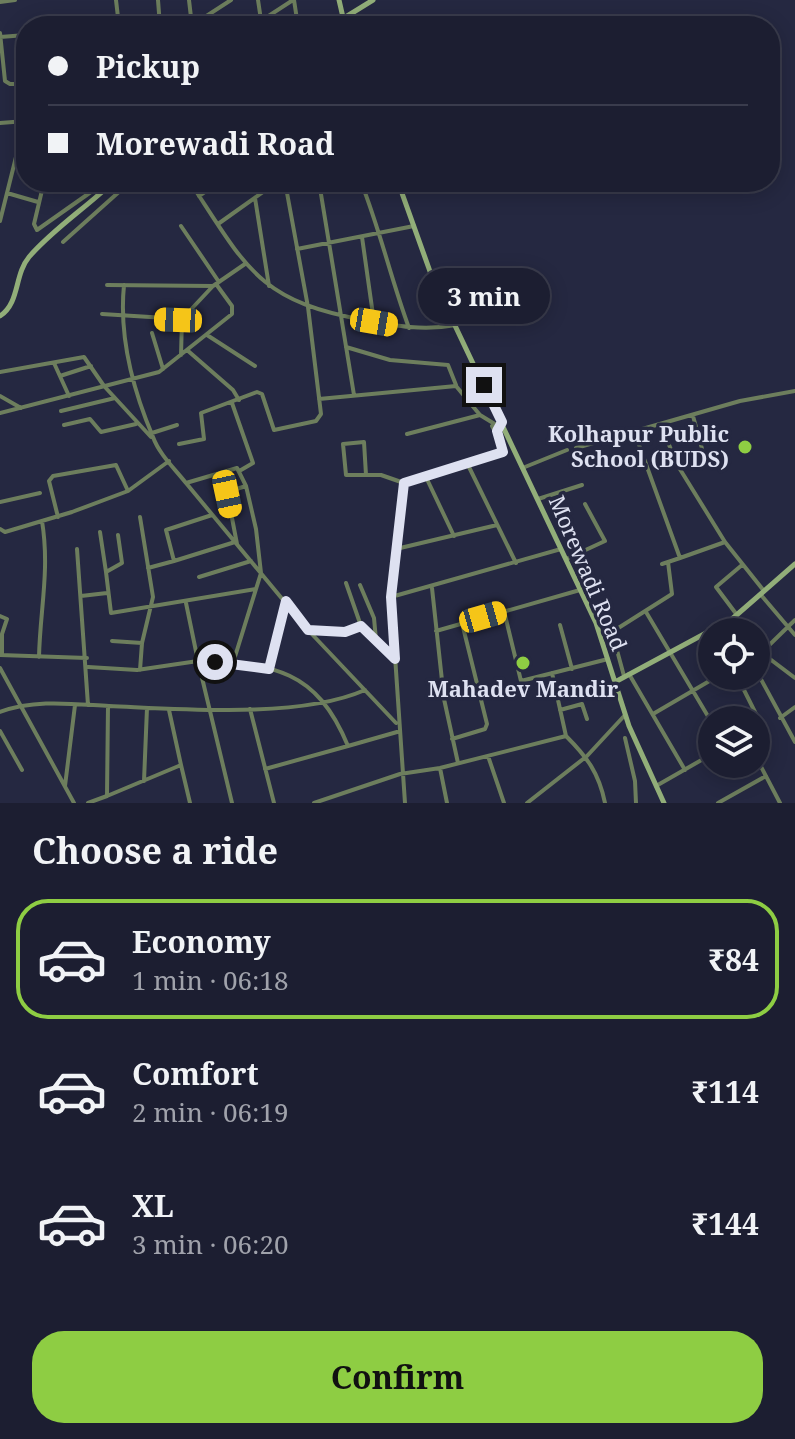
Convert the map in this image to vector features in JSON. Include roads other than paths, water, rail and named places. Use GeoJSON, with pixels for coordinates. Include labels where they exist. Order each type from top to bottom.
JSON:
{"type":"FeatureCollection","features":[{"type":"Feature","properties":{"kind":"main road"},"geometry":{"type":"LineString","coordinates":[[354,16],[373,0]]}},
{"type":"Feature","properties":{"kind":"main road"},"geometry":{"type":"LineString","coordinates":[[0,316],[14,300],[20,270],[30,255],[104,192]]}},
{"type":"Feature","properties":{"kind":"main road","name":"Morewadi Road"},"geometry":{"type":"LineString","coordinates":[[402,192],[432,277],[484,385],[497,426],[525,467],[580,590],[608,659],[625,715],[664,803]]}},
{"type":"Feature","properties":{"kind":"main road"},"geometry":{"type":"LineString","coordinates":[[615,682],[737,615],[795,564]]}},
{"type":"Feature","properties":{"kind":"street"},"geometry":{"type":"LineString","coordinates":[[0,2],[15,0]]}},
{"type":"Feature","properties":{"kind":"street"},"geometry":{"type":"LineString","coordinates":[[207,16],[231,0]]}},
{"type":"Feature","properties":{"kind":"street"},"geometry":{"type":"LineString","coordinates":[[267,16],[293,0]]}},
{"type":"Feature","properties":{"kind":"street"},"geometry":{"type":"LineString","coordinates":[[0,36],[2,81]]}},
{"type":"Feature","properties":{"kind":"street"},"geometry":{"type":"LineString","coordinates":[[0,221],[16,159]]}},
{"type":"Feature","properties":{"kind":"street"},"geometry":{"type":"LineString","coordinates":[[41,192],[34,224],[37,230],[87,192]]}},
{"type":"Feature","properties":{"kind":"street"},"geometry":{"type":"LineString","coordinates":[[63,242],[119,192]]}},
{"type":"Feature","properties":{"kind":"street"},"geometry":{"type":"LineString","coordinates":[[196,192],[245,264],[269,287],[308,307],[409,328],[456,325]]}},
{"type":"Feature","properties":{"kind":"street"},"geometry":{"type":"LineString","coordinates":[[199,196],[205,192]]}},
{"type":"Feature","properties":{"kind":"street"},"geometry":{"type":"LineString","coordinates":[[218,224],[263,192]]}},
{"type":"Feature","properties":{"kind":"street"},"geometry":{"type":"LineString","coordinates":[[179,444],[204,439],[201,413],[261,392],[276,430],[316,421],[321,414],[308,307],[287,192]]}},
{"type":"Feature","properties":{"kind":"street"},"geometry":{"type":"LineString","coordinates":[[321,192],[354,395]]}},
{"type":"Feature","properties":{"kind":"street"},"geometry":{"type":"LineString","coordinates":[[365,192],[381,233],[385,264],[409,328]]}},
{"type":"Feature","properties":{"kind":"street"},"geometry":{"type":"LineString","coordinates":[[7,193],[38,202]]}},
{"type":"Feature","properties":{"kind":"street"},"geometry":{"type":"LineString","coordinates":[[255,198],[269,287]]}},
{"type":"Feature","properties":{"kind":"street"},"geometry":{"type":"LineString","coordinates":[[0,413],[163,369],[233,311],[181,226]]}},
{"type":"Feature","properties":{"kind":"street"},"geometry":{"type":"LineString","coordinates":[[297,249],[414,226]]}},
{"type":"Feature","properties":{"kind":"street"},"geometry":{"type":"LineString","coordinates":[[362,236],[374,322]]}},
{"type":"Feature","properties":{"kind":"street"},"geometry":{"type":"LineString","coordinates":[[181,355],[182,319],[216,284],[245,264]]}},
{"type":"Feature","properties":{"kind":"street"},"geometry":{"type":"LineString","coordinates":[[107,285],[216,284]]}},
{"type":"Feature","properties":{"kind":"street"},"geometry":{"type":"LineString","coordinates":[[124,285],[121,317],[134,377],[152,436],[186,483],[308,630],[397,724]]}},
{"type":"Feature","properties":{"kind":"street"},"geometry":{"type":"LineString","coordinates":[[102,314],[182,319]]}},
{"type":"Feature","properties":{"kind":"street"},"geometry":{"type":"LineString","coordinates":[[152,333],[163,369]]}},
{"type":"Feature","properties":{"kind":"street"},"geometry":{"type":"LineString","coordinates":[[207,335],[255,366]]}},
{"type":"Feature","properties":{"kind":"street"},"geometry":{"type":"LineString","coordinates":[[346,347],[390,360],[448,365],[456,386],[467,400],[480,415],[497,426],[503,452],[404,483],[366,475],[346,475],[343,444],[364,442],[366,475]]}},
{"type":"Feature","properties":{"kind":"street"},"geometry":{"type":"LineString","coordinates":[[187,350],[233,390],[239,400]]}},
{"type":"Feature","properties":{"kind":"street"},"geometry":{"type":"LineString","coordinates":[[0,372],[84,357],[136,424],[152,436]]}},
{"type":"Feature","properties":{"kind":"street"},"geometry":{"type":"LineString","coordinates":[[54,363],[69,396]]}},
{"type":"Feature","properties":{"kind":"street"},"geometry":{"type":"LineString","coordinates":[[60,376],[91,366]]}},
{"type":"Feature","properties":{"kind":"street"},"geometry":{"type":"LineString","coordinates":[[319,399],[456,386]]}},
{"type":"Feature","properties":{"kind":"street"},"geometry":{"type":"LineString","coordinates":[[576,448],[740,401],[795,391]]}},
{"type":"Feature","properties":{"kind":"street"},"geometry":{"type":"LineString","coordinates":[[0,396],[21,408]]}},
{"type":"Feature","properties":{"kind":"street"},"geometry":{"type":"LineString","coordinates":[[61,411],[115,398]]}},
{"type":"Feature","properties":{"kind":"street"},"geometry":{"type":"LineString","coordinates":[[186,483],[241,470],[253,463],[232,403]]}},
{"type":"Feature","properties":{"kind":"street"},"geometry":{"type":"LineString","coordinates":[[407,434],[480,415]]}},
{"type":"Feature","properties":{"kind":"street"},"geometry":{"type":"LineString","coordinates":[[678,466],[704,456],[693,416]]}},
{"type":"Feature","properties":{"kind":"street"},"geometry":{"type":"LineString","coordinates":[[64,425],[90,419],[101,432],[136,424]]}},
{"type":"Feature","properties":{"kind":"street"},"geometry":{"type":"LineString","coordinates":[[152,436],[177,425]]}},
{"type":"Feature","properties":{"kind":"street"},"geometry":{"type":"LineString","coordinates":[[661,426],[678,466],[725,542],[786,629],[795,635]]}},
{"type":"Feature","properties":{"kind":"street"},"geometry":{"type":"LineString","coordinates":[[634,431],[680,558]]}},
{"type":"Feature","properties":{"kind":"street"},"geometry":{"type":"LineString","coordinates":[[525,467],[567,450]]}},
{"type":"Feature","properties":{"kind":"street"},"geometry":{"type":"LineString","coordinates":[[0,529],[5,532],[58,517],[128,491],[169,461]]}},
{"type":"Feature","properties":{"kind":"street"},"geometry":{"type":"LineString","coordinates":[[58,517],[49,481],[53,476],[116,465],[128,491]]}},
{"type":"Feature","properties":{"kind":"street"},"geometry":{"type":"LineString","coordinates":[[468,465],[516,563]]}},
{"type":"Feature","properties":{"kind":"street"},"geometry":{"type":"LineString","coordinates":[[233,663],[261,573],[256,529],[241,470]]}},
{"type":"Feature","properties":{"kind":"street"},"geometry":{"type":"LineString","coordinates":[[425,475],[454,536]]}},
{"type":"Feature","properties":{"kind":"street"},"geometry":{"type":"LineString","coordinates":[[404,483],[391,597],[400,774],[405,803]]}},
{"type":"Feature","properties":{"kind":"street"},"geometry":{"type":"LineString","coordinates":[[538,499],[582,485]]}},
{"type":"Feature","properties":{"kind":"street"},"geometry":{"type":"LineString","coordinates":[[236,543],[227,492],[246,486]]}},
{"type":"Feature","properties":{"kind":"street"},"geometry":{"type":"LineString","coordinates":[[0,502],[40,493]]}},
{"type":"Feature","properties":{"kind":"street"},"geometry":{"type":"LineString","coordinates":[[566,559],[605,541],[585,504]]}},
{"type":"Feature","properties":{"kind":"street"},"geometry":{"type":"LineString","coordinates":[[174,561],[166,530],[213,515]]}},
{"type":"Feature","properties":{"kind":"street"},"geometry":{"type":"LineString","coordinates":[[140,517],[153,597],[142,643],[140,670]]}},
{"type":"Feature","properties":{"kind":"street"},"geometry":{"type":"LineString","coordinates":[[39,657],[40,612],[46,596],[42,521]]}},
{"type":"Feature","properties":{"kind":"street"},"geometry":{"type":"LineString","coordinates":[[396,549],[497,525]]}},
{"type":"Feature","properties":{"kind":"street"},"geometry":{"type":"LineString","coordinates":[[100,532],[111,613],[150,609],[256,589]]}},
{"type":"Feature","properties":{"kind":"street"},"geometry":{"type":"LineString","coordinates":[[106,572],[119,568],[122,563],[118,535]]}},
{"type":"Feature","properties":{"kind":"street"},"geometry":{"type":"LineString","coordinates":[[685,770],[627,675],[612,632],[673,592],[665,563],[725,542]]}},
{"type":"Feature","properties":{"kind":"street"},"geometry":{"type":"LineString","coordinates":[[148,568],[236,543]]}},
{"type":"Feature","properties":{"kind":"street"},"geometry":{"type":"LineString","coordinates":[[77,549],[88,667],[88,705]]}},
{"type":"Feature","properties":{"kind":"street"},"geometry":{"type":"LineString","coordinates":[[391,597],[432,588],[561,549]]}},
{"type":"Feature","properties":{"kind":"street"},"geometry":{"type":"LineString","coordinates":[[199,577],[251,561]]}},
{"type":"Feature","properties":{"kind":"street"},"geometry":{"type":"LineString","coordinates":[[737,615],[716,587],[743,565]]}},
{"type":"Feature","properties":{"kind":"street"},"geometry":{"type":"LineString","coordinates":[[346,583],[361,626],[395,659]]}},
{"type":"Feature","properties":{"kind":"street"},"geometry":{"type":"LineString","coordinates":[[360,585],[374,618],[376,641]]}},
{"type":"Feature","properties":{"kind":"street"},"geometry":{"type":"LineString","coordinates":[[432,588],[452,739],[458,763]]}},
{"type":"Feature","properties":{"kind":"street"},"geometry":{"type":"LineString","coordinates":[[436,631],[580,590]]}},
{"type":"Feature","properties":{"kind":"street"},"geometry":{"type":"LineString","coordinates":[[81,596],[107,593]]}},
{"type":"Feature","properties":{"kind":"street"},"geometry":{"type":"LineString","coordinates":[[269,669],[286,601]]}},
{"type":"Feature","properties":{"kind":"street"},"geometry":{"type":"LineString","coordinates":[[186,603],[232,803]]}},
{"type":"Feature","properties":{"kind":"street"},"geometry":{"type":"LineString","coordinates":[[504,611],[521,681],[608,659]]}},
{"type":"Feature","properties":{"kind":"street"},"geometry":{"type":"LineString","coordinates":[[646,612],[702,706]]}},
{"type":"Feature","properties":{"kind":"street"},"geometry":{"type":"LineString","coordinates":[[0,616],[7,619],[2,634],[1,655],[87,658]]}},
{"type":"Feature","properties":{"kind":"street"},"geometry":{"type":"LineString","coordinates":[[770,645],[795,620]]}},
{"type":"Feature","properties":{"kind":"street"},"geometry":{"type":"LineString","coordinates":[[452,739],[487,727],[462,623]]}},
{"type":"Feature","properties":{"kind":"street"},"geometry":{"type":"LineString","coordinates":[[560,625],[572,669]]}},
{"type":"Feature","properties":{"kind":"street"},"geometry":{"type":"LineString","coordinates":[[308,630],[345,632],[361,626]]}},
{"type":"Feature","properties":{"kind":"street"},"geometry":{"type":"LineString","coordinates":[[112,641],[142,643]]}},
{"type":"Feature","properties":{"kind":"street"},"geometry":{"type":"LineString","coordinates":[[770,659],[795,678]]}},
{"type":"Feature","properties":{"kind":"street"},"geometry":{"type":"LineString","coordinates":[[88,667],[140,670],[198,661],[287,672],[338,723],[348,746]]}},
{"type":"Feature","properties":{"kind":"street"},"geometry":{"type":"LineString","coordinates":[[0,668],[74,803]]}},
{"type":"Feature","properties":{"kind":"street"},"geometry":{"type":"LineString","coordinates":[[552,673],[566,736],[587,756],[599,776],[605,803]]}},
{"type":"Feature","properties":{"kind":"street"},"geometry":{"type":"LineString","coordinates":[[653,714],[698,687]]}},
{"type":"Feature","properties":{"kind":"street"},"geometry":{"type":"LineString","coordinates":[[0,712],[21,704],[169,710],[250,709],[320,702],[365,690]]}},
{"type":"Feature","properties":{"kind":"street"},"geometry":{"type":"LineString","coordinates":[[766,690],[795,742]]}},
{"type":"Feature","properties":{"kind":"street"},"geometry":{"type":"LineString","coordinates":[[560,710],[582,704],[587,719]]}},
{"type":"Feature","properties":{"kind":"street"},"geometry":{"type":"LineString","coordinates":[[64,789],[75,705]]}},
{"type":"Feature","properties":{"kind":"street"},"geometry":{"type":"LineString","coordinates":[[107,796],[108,706]]}},
{"type":"Feature","properties":{"kind":"street"},"geometry":{"type":"LineString","coordinates":[[780,718],[795,707]]}},
{"type":"Feature","properties":{"kind":"street"},"geometry":{"type":"LineString","coordinates":[[144,782],[147,708]]}},
{"type":"Feature","properties":{"kind":"street"},"geometry":{"type":"LineString","coordinates":[[250,709],[274,803]]}},
{"type":"Feature","properties":{"kind":"street"},"geometry":{"type":"LineString","coordinates":[[169,710],[190,803]]}},
{"type":"Feature","properties":{"kind":"street"},"geometry":{"type":"LineString","coordinates":[[527,803],[587,756],[625,715]]}},
{"type":"Feature","properties":{"kind":"street"},"geometry":{"type":"LineString","coordinates":[[0,731],[22,770]]}},
{"type":"Feature","properties":{"kind":"street"},"geometry":{"type":"LineString","coordinates":[[265,769],[398,732]]}},
{"type":"Feature","properties":{"kind":"street"},"geometry":{"type":"LineString","coordinates":[[314,803],[400,774],[440,768],[566,736]]}},
{"type":"Feature","properties":{"kind":"street"},"geometry":{"type":"LineString","coordinates":[[625,738],[636,803]]}},
{"type":"Feature","properties":{"kind":"street"},"geometry":{"type":"LineString","coordinates":[[488,756],[504,803]]}},
{"type":"Feature","properties":{"kind":"street"},"geometry":{"type":"LineString","coordinates":[[656,786],[698,762]]}},
{"type":"Feature","properties":{"kind":"street"},"geometry":{"type":"LineString","coordinates":[[88,803],[181,765]]}},
{"type":"Feature","properties":{"kind":"street"},"geometry":{"type":"LineString","coordinates":[[440,768],[447,803]]}},
{"type":"Feature","properties":{"kind":"street"},"geometry":{"type":"LineString","coordinates":[[718,803],[762,778]]}},
{"type":"Feature","properties":{"kind":"street"},"geometry":{"type":"LineString","coordinates":[[767,778],[780,803]]}},
{"type":"Feature","properties":{"kind":"place","name":"Kolhapur Public School (BUDS)"},"geometry":{"type":"Point","coordinates":[745,447]}},
{"type":"Feature","properties":{"kind":"place","name":"Mahadev Mandir"},"geometry":{"type":"Point","coordinates":[523,663]}}]}
